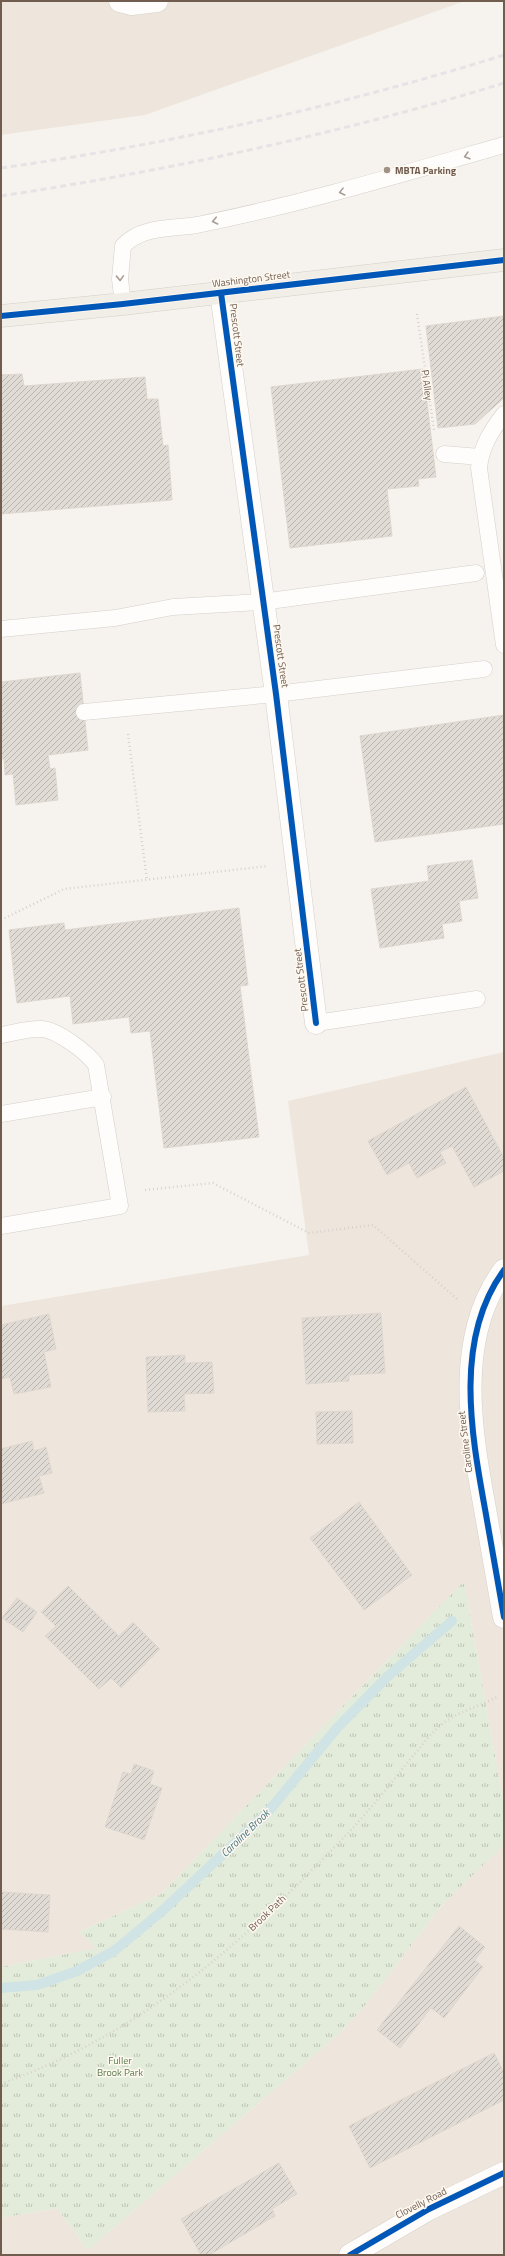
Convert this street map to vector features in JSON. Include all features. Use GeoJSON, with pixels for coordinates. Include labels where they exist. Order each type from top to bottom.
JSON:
{"type":"FeatureCollection","features":[{"type":"Feature","properties":{"kind":"main road","name":"Washington Street"},"geometry":{"type":"LineString","coordinates":[[1,316],[123,304],[504,260]]}},
{"type":"Feature","properties":{"kind":"street"},"geometry":{"type":"LineString","coordinates":[[120,1],[132,4],[157,1]]}},
{"type":"Feature","properties":{"kind":"street","name":"Prescott Street"},"geometry":{"type":"LineString","coordinates":[[221,293],[262,602],[276,694],[316,1023]]}},
{"type":"Feature","properties":{"kind":"street","name":"Caroline Street"},"geometry":{"type":"LineString","coordinates":[[504,1270],[490,1292],[480,1320],[472,1367],[472,1428],[504,1617]]}},
{"type":"Feature","properties":{"kind":"street","name":"Clovelly Road"},"geometry":{"type":"LineString","coordinates":[[350,2255],[429,2209],[504,2174]]}},
{"type":"Feature","properties":{"kind":"lane"},"geometry":{"type":"LineString","coordinates":[[123,304],[120,280],[123,246],[138,234],[195,225],[311,199],[504,145]]}},
{"type":"Feature","properties":{"kind":"lane"},"geometry":{"type":"LineString","coordinates":[[504,414],[488,438],[480,458],[480,479],[504,645]]}},
{"type":"Feature","properties":{"kind":"lane"},"geometry":{"type":"LineString","coordinates":[[444,454],[480,458]]}},
{"type":"Feature","properties":{"kind":"lane"},"geometry":{"type":"LineString","coordinates":[[1,629],[115,618],[173,607],[262,602],[476,573]]}},
{"type":"Feature","properties":{"kind":"lane"},"geometry":{"type":"LineString","coordinates":[[84,712],[276,694],[484,669]]}},
{"type":"Feature","properties":{"kind":"lane"},"geometry":{"type":"LineString","coordinates":[[316,1023],[477,999]]}},
{"type":"Feature","properties":{"kind":"lane"},"geometry":{"type":"LineString","coordinates":[[1,1035],[43,1029],[62,1038],[84,1052],[96,1065],[120,1206],[1,1226]]}},
{"type":"Feature","properties":{"kind":"lane"},"geometry":{"type":"LineString","coordinates":[[1,1114],[102,1097]]}},
{"type":"Feature","properties":{"kind":"path"},"geometry":{"type":"LineString","coordinates":[[124,708],[147,880]]}},
{"type":"Feature","properties":{"kind":"path"},"geometry":{"type":"LineString","coordinates":[[1,920],[64,889],[296,863]]}},
{"type":"Feature","properties":{"kind":"path"},"geometry":{"type":"LineString","coordinates":[[118,1193],[213,1183],[310,1233],[373,1225],[480,1320]]}},
{"type":"Feature","properties":{"kind":"shaded area"},"geometry":{"type":"Polygon","coordinates":[[[1,1],[465,1],[145,115],[1,135],[1,1]]]}},
{"type":"Feature","properties":{"kind":"shaded area"},"geometry":{"type":"Polygon","coordinates":[[[504,1052],[504,1807],[464,1581],[161,1894],[79,1932],[97,1948],[1,1967],[1,1306],[309,1255],[288,1101],[504,1052]]]}},
{"type":"Feature","properties":{"kind":"shaded area"},"geometry":{"type":"Polygon","coordinates":[[[504,1845],[504,2255],[1,2255],[1,2218],[57,2208],[88,2250],[340,2033],[366,2004],[442,1905],[504,1845]]]}},
{"type":"Feature","properties":{"kind":"green space","name":"Fuller Brook Park"},"geometry":{"type":"Polygon","coordinates":[[[464,1581],[504,1807],[504,1845],[442,1905],[366,2004],[340,2033],[88,2250],[57,2208],[1,2218],[1,1967],[96,1948],[79,1932],[161,1894],[464,1581]]]}},
{"type":"Feature","properties":{"kind":"building"},"geometry":{"type":"Polygon","coordinates":[[[504,316],[504,398],[475,424],[438,428],[426,326],[504,316]]]}},
{"type":"Feature","properties":{"kind":"building"},"geometry":{"type":"Polygon","coordinates":[[[423,369],[436,477],[418,479],[419,486],[387,489],[392,536],[290,548],[271,387],[423,369]]]}},
{"type":"Feature","properties":{"kind":"building"},"geometry":{"type":"Polygon","coordinates":[[[22,374],[24,386],[145,377],[147,399],[158,399],[163,446],[168,445],[172,500],[1,514],[1,375],[22,374]]]}},
{"type":"Feature","properties":{"kind":"building"},"geometry":{"type":"Polygon","coordinates":[[[80,673],[88,750],[48,755],[50,769],[55,768],[58,800],[16,805],[13,774],[5,775],[4,759],[1,759],[1,682],[80,673]]]}},
{"type":"Feature","properties":{"kind":"building"},"geometry":{"type":"Polygon","coordinates":[[[504,715],[504,824],[375,842],[360,736],[504,715]]]}},
{"type":"Feature","properties":{"kind":"building"},"geometry":{"type":"Polygon","coordinates":[[[472,860],[478,898],[459,901],[462,921],[442,924],[444,938],[380,948],[371,889],[429,881],[427,866],[472,860]]]}},
{"type":"Feature","properties":{"kind":"building"},"geometry":{"type":"Polygon","coordinates":[[[239,908],[248,985],[240,986],[259,1137],[164,1148],[150,1031],[131,1033],[129,1017],[73,1024],[70,996],[17,1003],[9,930],[64,923],[65,930],[239,908]]]}},
{"type":"Feature","properties":{"kind":"building"},"geometry":{"type":"Polygon","coordinates":[[[466,1087],[504,1158],[504,1171],[474,1187],[452,1146],[440,1152],[446,1163],[417,1178],[409,1163],[387,1175],[368,1141],[466,1087]]]}},
{"type":"Feature","properties":{"kind":"building"},"geometry":{"type":"Polygon","coordinates":[[[381,1313],[385,1373],[349,1375],[349,1381],[306,1384],[302,1318],[381,1313]]]}},
{"type":"Feature","properties":{"kind":"building"},"geometry":{"type":"Polygon","coordinates":[[[49,1314],[56,1349],[44,1352],[51,1387],[14,1394],[10,1377],[1,1379],[1,1325],[49,1314]]]}},
{"type":"Feature","properties":{"kind":"building"},"geometry":{"type":"Polygon","coordinates":[[[185,1355],[185,1363],[212,1362],[214,1393],[184,1394],[185,1411],[148,1412],[146,1357],[185,1355]]]}},
{"type":"Feature","properties":{"kind":"building"},"geometry":{"type":"Polygon","coordinates":[[[352,1411],[353,1443],[317,1444],[316,1412],[352,1411]]]}},
{"type":"Feature","properties":{"kind":"building"},"geometry":{"type":"Polygon","coordinates":[[[32,1441],[34,1451],[46,1447],[52,1473],[39,1476],[44,1493],[1,1504],[1,1449],[32,1441]]]}},
{"type":"Feature","properties":{"kind":"building"},"geometry":{"type":"Polygon","coordinates":[[[359,1502],[412,1575],[364,1610],[310,1538],[359,1502]]]}},
{"type":"Feature","properties":{"kind":"building"},"geometry":{"type":"Polygon","coordinates":[[[68,1586],[119,1636],[133,1622],[160,1649],[121,1688],[111,1678],[99,1689],[45,1636],[56,1626],[41,1612],[68,1586]]]}},
{"type":"Feature","properties":{"kind":"building"},"geometry":{"type":"Polygon","coordinates":[[[17,1598],[37,1612],[23,1632],[2,1618],[17,1598]]]}},
{"type":"Feature","properties":{"kind":"building"},"geometry":{"type":"Polygon","coordinates":[[[134,1764],[154,1771],[150,1784],[162,1788],[144,1840],[105,1827],[123,1772],[131,1774],[134,1764]]]}},
{"type":"Feature","properties":{"kind":"building"},"geometry":{"type":"Polygon","coordinates":[[[1,1892],[50,1895],[48,1932],[1,1929],[1,1892]]]}},
{"type":"Feature","properties":{"kind":"building"},"geometry":{"type":"Polygon","coordinates":[[[459,1926],[485,1947],[475,1960],[483,1967],[444,2018],[431,2008],[400,2048],[377,2030],[459,1926]]]}},
{"type":"Feature","properties":{"kind":"building"},"geometry":{"type":"Polygon","coordinates":[[[494,2053],[504,2073],[504,2100],[370,2168],[349,2126],[494,2053]]]}},
{"type":"Feature","properties":{"kind":"building"},"geometry":{"type":"Polygon","coordinates":[[[279,2163],[297,2194],[272,2209],[275,2216],[209,2255],[201,2255],[181,2219],[279,2163]]]}},
{"type":"Feature","properties":{"kind":"waterway","name":"Caroline Brook"},"geometry":{"type":"LineString","coordinates":[[1,1988],[37,1985],[77,1971],[114,1951],[161,1912],[268,1812],[337,1728],[387,1677],[452,1621]]}},
{"type":"Feature","properties":{"kind":"railway"},"geometry":{"type":"LineString","coordinates":[[1,168],[128,147],[255,122],[380,91],[443,74],[504,55]]}},
{"type":"Feature","properties":{"kind":"railway"},"geometry":{"type":"LineString","coordinates":[[1,196],[128,175],[254,149],[380,119],[504,83]]}},
{"type":"Feature","properties":{"kind":"cycle path"},"geometry":{"type":"LineString","coordinates":[[1,316],[123,304],[504,260]]}},
{"type":"Feature","properties":{"kind":"cycle path"},"geometry":{"type":"LineString","coordinates":[[221,293],[276,694],[316,1023]]}},
{"type":"Feature","properties":{"kind":"cycle path"},"geometry":{"type":"LineString","coordinates":[[504,1270],[488,1297],[478,1325],[472,1355],[470,1386],[475,1449],[504,1617]]}},
{"type":"Feature","properties":{"kind":"cycle path"},"geometry":{"type":"LineString","coordinates":[[350,2255],[429,2209],[504,2173]]}},
{"type":"Feature","properties":{"kind":"place","name":"MBTA Parking"},"geometry":{"type":"Point","coordinates":[387,170]}}]}
